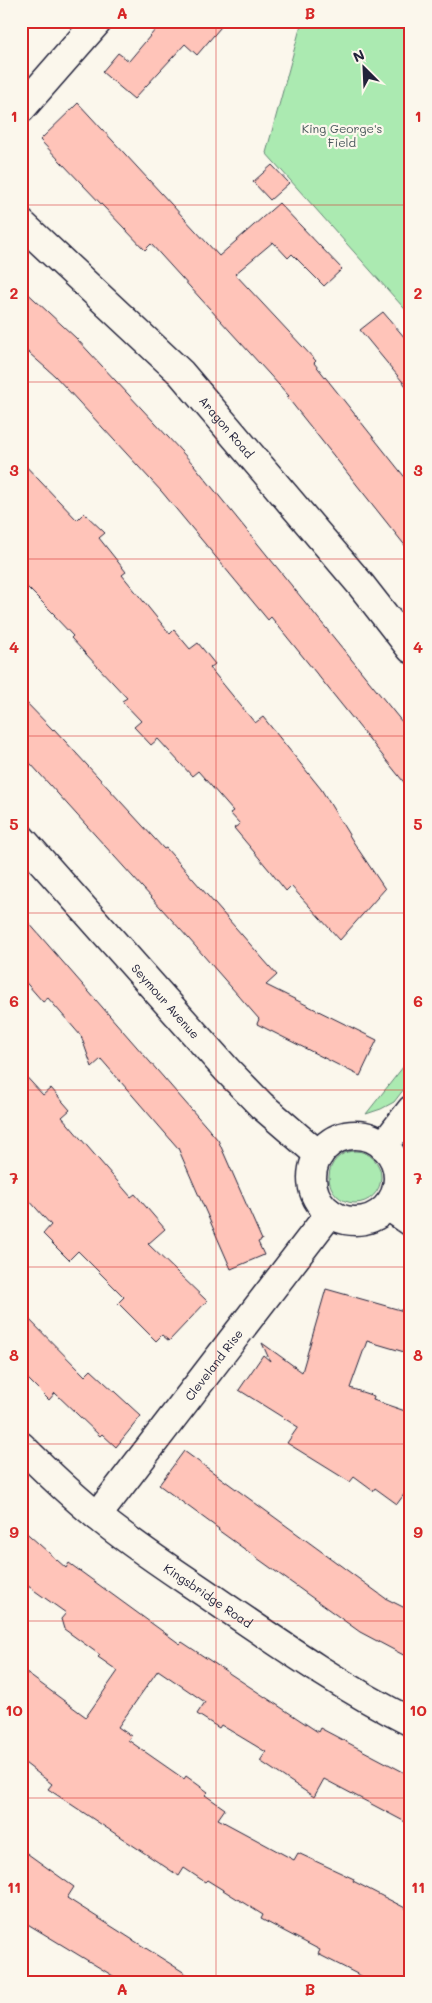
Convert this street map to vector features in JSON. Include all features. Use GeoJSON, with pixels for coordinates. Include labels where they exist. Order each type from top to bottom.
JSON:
{"type":"FeatureCollection","features":[{"type":"Feature","properties":{"kind":"street"},"geometry":{"type":"LineString","coordinates":[[21,109],[98,21]]}},
{"type":"Feature","properties":{"kind":"street","name":"Aragon Road"},"geometry":{"type":"LineString","coordinates":[[21,223],[181,373],[331,550],[411,649]]}},
{"type":"Feature","properties":{"kind":"street","name":"Seymour Avenue"},"geometry":{"type":"LineString","coordinates":[[21,838],[261,1106],[319,1155]]}},
{"type":"Feature","properties":{"kind":"street"},"geometry":{"type":"LineString","coordinates":[[383,1146],[411,1110]]}},
{"type":"Feature","properties":{"kind":"street"},"geometry":{"type":"LineString","coordinates":[[356,1135],[371,1138],[383,1146],[392,1156],[397,1168],[398,1182],[388,1206],[378,1215],[367,1220],[341,1219],[330,1213],[321,1204],[314,1192],[313,1173],[319,1155],[329,1144],[342,1138],[356,1135]]}},
{"type":"Feature","properties":{"kind":"street"},"geometry":{"type":"LineString","coordinates":[[388,1206],[411,1222]]}},
{"type":"Feature","properties":{"kind":"street","name":"Cleveland Rise"},"geometry":{"type":"LineString","coordinates":[[97,1516],[330,1213]]}},
{"type":"Feature","properties":{"kind":"street","name":"Kingsbridge Road"},"geometry":{"type":"LineString","coordinates":[[21,1446],[97,1516],[140,1548],[262,1632],[381,1707],[411,1722]]}},
{"type":"Feature","properties":{"kind":"green space","name":"King George's Field"},"geometry":{"type":"Polygon","coordinates":[[[302,21],[411,21],[411,316],[266,153],[302,21]]]}},
{"type":"Feature","properties":{"kind":"green space"},"geometry":{"type":"Polygon","coordinates":[[[411,1057],[411,1080],[394,1102],[366,1114],[411,1057]]]}},
{"type":"Feature","properties":{"kind":"green space"},"geometry":{"type":"Polygon","coordinates":[[[355,1151],[369,1155],[377,1163],[381,1177],[377,1191],[369,1199],[355,1203],[341,1199],[333,1191],[329,1177],[333,1163],[341,1155],[355,1151]]]}},
{"type":"Feature","properties":{"kind":"building"},"geometry":{"type":"Polygon","coordinates":[[[159,21],[226,21],[197,55],[185,44],[134,99],[102,72],[118,53],[129,61],[161,23],[159,21]]]}},
{"type":"Feature","properties":{"kind":"building"},"geometry":{"type":"Polygon","coordinates":[[[78,103],[219,256],[279,203],[342,269],[324,286],[292,254],[288,258],[273,242],[235,274],[316,361],[314,363],[411,485],[411,553],[287,397],[289,396],[151,244],[145,250],[40,140],[78,103]]]}},
{"type":"Feature","properties":{"kind":"building"},"geometry":{"type":"Polygon","coordinates":[[[272,165],[289,183],[270,200],[253,182],[272,165]]]}},
{"type":"Feature","properties":{"kind":"building"},"geometry":{"type":"Polygon","coordinates":[[[21,287],[76,338],[194,465],[411,733],[411,791],[271,617],[268,620],[162,492],[55,376],[21,346],[21,287]]]}},
{"type":"Feature","properties":{"kind":"building"},"geometry":{"type":"Polygon","coordinates":[[[383,312],[411,345],[411,392],[360,330],[383,312]]]}},
{"type":"Feature","properties":{"kind":"building"},"geometry":{"type":"Polygon","coordinates":[[[21,461],[77,520],[84,513],[105,533],[99,538],[126,572],[122,575],[170,634],[174,630],[190,649],[198,643],[215,664],[210,668],[255,723],[263,717],[321,789],[385,889],[340,940],[291,886],[286,891],[234,828],[240,824],[230,813],[233,811],[198,771],[192,776],[158,739],[151,745],[134,727],[141,721],[122,701],[127,698],[71,638],[73,636],[55,615],[21,581],[21,461]]]}},
{"type":"Feature","properties":{"kind":"building"},"geometry":{"type":"Polygon","coordinates":[[[21,697],[54,729],[164,849],[166,848],[277,975],[266,985],[377,1040],[360,1076],[257,1024],[259,1019],[21,753],[21,697]]]}},
{"type":"Feature","properties":{"kind":"building"},"geometry":{"type":"Polygon","coordinates":[[[21,914],[218,1140],[262,1240],[258,1242],[264,1255],[231,1269],[178,1148],[101,1059],[92,1067],[81,1036],[48,998],[43,1002],[21,977],[21,914]]]}},
{"type":"Feature","properties":{"kind":"building"},"geometry":{"type":"Polygon","coordinates":[[[21,1071],[43,1095],[51,1088],[70,1110],[62,1117],[131,1197],[135,1194],[165,1229],[148,1244],[207,1301],[169,1341],[162,1335],[156,1341],[118,1303],[124,1297],[78,1251],[69,1260],[43,1234],[51,1225],[21,1191],[21,1071]]]}},
{"type":"Feature","properties":{"kind":"building"},"geometry":{"type":"Polygon","coordinates":[[[326,1289],[411,1313],[411,1354],[367,1341],[350,1388],[374,1396],[373,1400],[411,1413],[411,1485],[397,1504],[375,1488],[373,1491],[354,1477],[350,1482],[287,1443],[298,1427],[239,1390],[263,1355],[270,1361],[262,1343],[302,1372],[326,1289]]]}},
{"type":"Feature","properties":{"kind":"building"},"geometry":{"type":"Polygon","coordinates":[[[21,1311],[85,1376],[91,1370],[141,1416],[116,1447],[102,1434],[100,1436],[55,1393],[49,1400],[21,1372],[21,1311]]]}},
{"type":"Feature","properties":{"kind":"building"},"geometry":{"type":"Polygon","coordinates":[[[184,1451],[385,1598],[411,1611],[411,1659],[360,1632],[159,1485],[184,1451]]]}},
{"type":"Feature","properties":{"kind":"building"},"geometry":{"type":"Polygon","coordinates":[[[21,1528],[66,1568],[69,1563],[180,1644],[182,1642],[318,1732],[320,1728],[411,1776],[411,1825],[324,1779],[314,1797],[260,1761],[266,1752],[221,1725],[219,1728],[197,1714],[205,1702],[158,1670],[118,1727],[131,1736],[128,1740],[184,1779],[186,1776],[208,1792],[205,1795],[225,1809],[218,1819],[294,1860],[298,1853],[354,1879],[353,1881],[411,1911],[411,1982],[373,1982],[318,1954],[320,1950],[261,1919],[263,1915],[207,1880],[205,1882],[184,1868],[179,1876],[48,1789],[52,1784],[21,1760],[21,1669],[86,1717],[118,1671],[98,1657],[100,1655],[64,1629],[61,1619],[66,1613],[21,1581],[21,1528]]]}},
{"type":"Feature","properties":{"kind":"building"},"geometry":{"type":"Polygon","coordinates":[[[21,1849],[74,1887],[67,1898],[199,1982],[123,1982],[21,1920],[21,1849]]]}}]}
